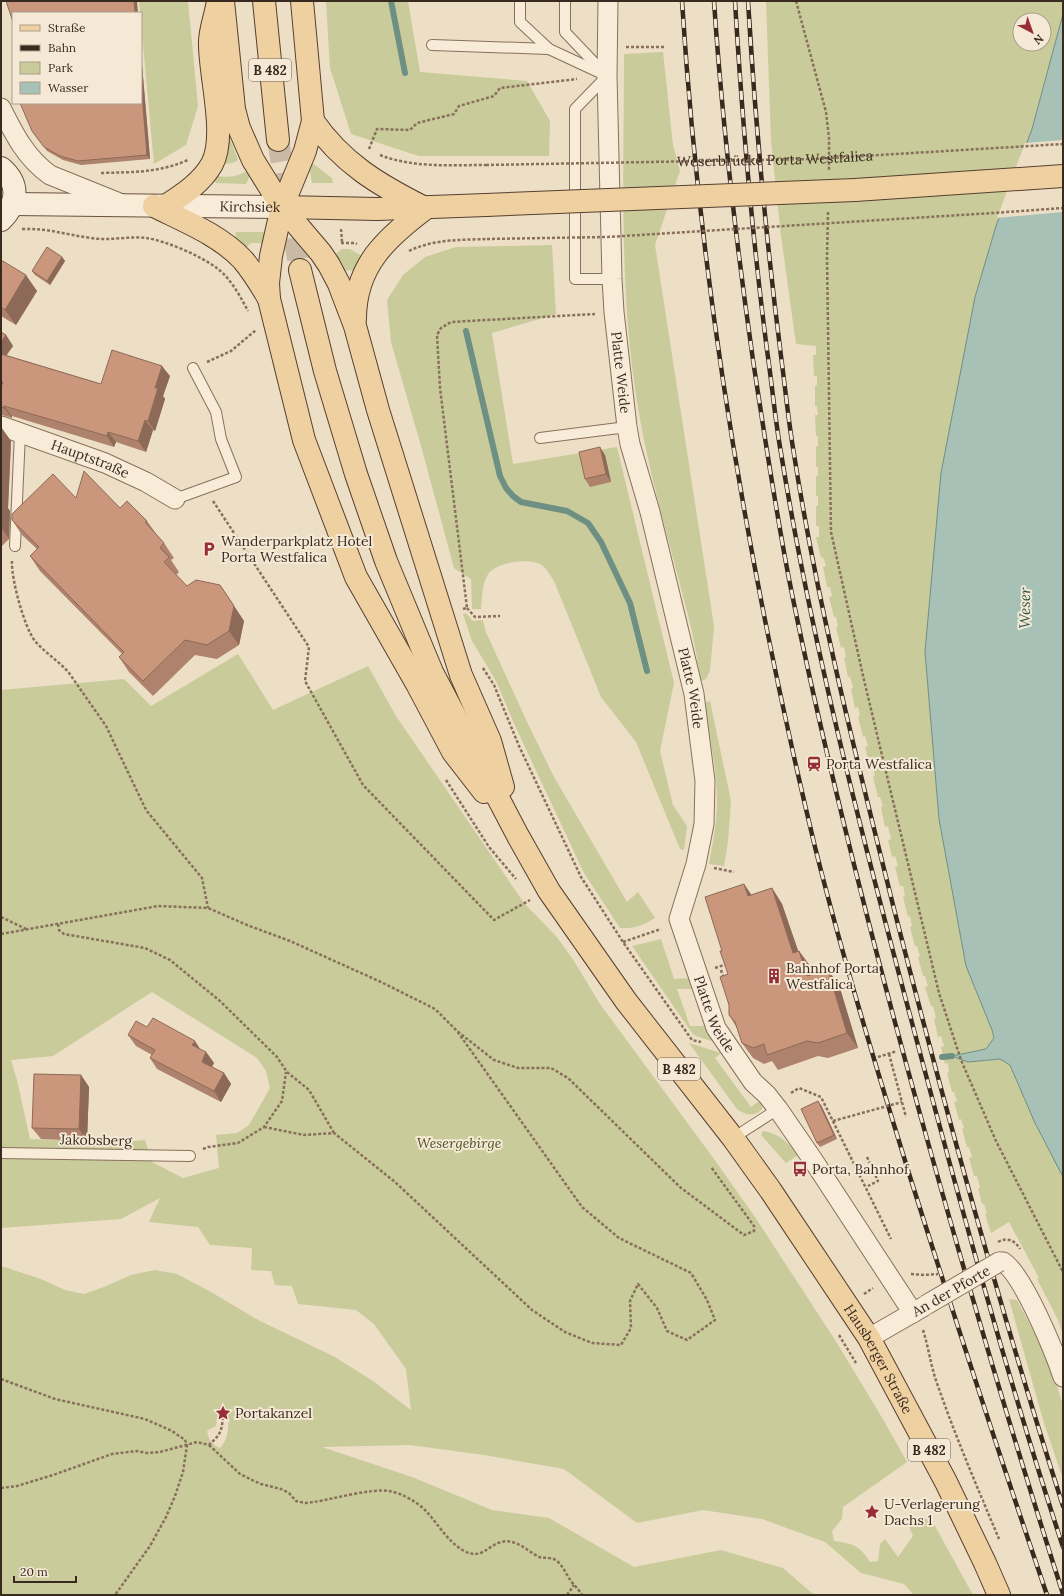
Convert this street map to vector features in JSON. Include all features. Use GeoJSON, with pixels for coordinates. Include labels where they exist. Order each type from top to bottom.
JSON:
{"type":"FeatureCollection","features":[{"type":"Feature","properties":{"kind":"main road"},"geometry":{"type":"LineString","coordinates":[[218,1],[209,44],[218,118],[217,154],[212,165],[196,184],[160,205],[230,248],[243,260],[257,278],[269,299]]}},
{"type":"Feature","properties":{"kind":"main road"},"geometry":{"type":"LineString","coordinates":[[223,1],[234,109],[239,128],[253,160],[282,207],[329,265],[339,284],[355,326],[378,410],[459,668],[490,741],[518,836]]}},
{"type":"Feature","properties":{"kind":"main road","name":"B 482"},"geometry":{"type":"LineString","coordinates":[[264,1],[278,140]]}},
{"type":"Feature","properties":{"kind":"main road"},"geometry":{"type":"LineString","coordinates":[[302,1],[313,121],[305,151],[282,207],[271,256],[268,283],[269,299],[304,440],[356,578],[453,752],[518,836]]}},
{"type":"Feature","properties":{"kind":"main road"},"geometry":{"type":"LineString","coordinates":[[313,121],[330,144],[354,166],[383,186],[426,208],[405,224],[374,256],[360,284],[356,297],[355,326]]}},
{"type":"Feature","properties":{"kind":"main road"},"geometry":{"type":"LineString","coordinates":[[1,168],[9,175],[15,194],[10,218]]}},
{"type":"Feature","properties":{"kind":"main road","name":"Kirchsiek"},"geometry":{"type":"LineString","coordinates":[[10,218],[127,206],[160,205],[377,209],[426,208],[855,190],[1063,176]]}},
{"type":"Feature","properties":{"kind":"main road","name":"B 482"},"geometry":{"type":"LineString","coordinates":[[300,270],[325,371],[356,474],[386,561],[432,672],[518,836],[549,891],[626,1001],[733,1138]]}},
{"type":"Feature","properties":{"kind":"main road","name":"Hausberger Straße"},"geometry":{"type":"LineString","coordinates":[[733,1138],[771,1191],[869,1338],[946,1482],[986,1563],[998,1595]]}},
{"type":"Feature","properties":{"kind":"street","name":"Platte Weide"},"geometry":{"type":"LineString","coordinates":[[608,1],[607,76],[612,279],[614,312],[629,436],[650,512],[694,694],[705,781],[704,824],[696,864],[679,919],[716,1028],[753,1082],[776,1106],[839,1199],[919,1309]]}},
{"type":"Feature","properties":{"kind":"street"},"geometry":{"type":"LineString","coordinates":[[1,108],[23,149],[41,169],[50,175],[127,206]]}},
{"type":"Feature","properties":{"kind":"street","name":"Hauptstraße"},"geometry":{"type":"LineString","coordinates":[[1,426],[105,463],[146,482],[175,499]]}},
{"type":"Feature","properties":{"kind":"street","name":"An der Pforte"},"geometry":{"type":"LineString","coordinates":[[869,1338],[999,1262],[1003,1262],[1010,1266],[1032,1305],[1054,1352],[1063,1377]]}},
{"type":"Feature","properties":{"kind":"lane"},"geometry":{"type":"LineString","coordinates":[[520,1],[520,22],[549,49],[607,76]]}},
{"type":"Feature","properties":{"kind":"lane"},"geometry":{"type":"LineString","coordinates":[[565,1],[565,32],[607,76]]}},
{"type":"Feature","properties":{"kind":"lane"},"geometry":{"type":"LineString","coordinates":[[432,45],[549,49]]}},
{"type":"Feature","properties":{"kind":"lane"},"geometry":{"type":"LineString","coordinates":[[607,76],[575,109],[575,279],[612,279]]}},
{"type":"Feature","properties":{"kind":"lane"},"geometry":{"type":"LineString","coordinates":[[175,499],[236,477],[221,439],[216,412],[193,368]]}},
{"type":"Feature","properties":{"kind":"lane"},"geometry":{"type":"LineString","coordinates":[[15,546],[20,433]]}},
{"type":"Feature","properties":{"kind":"lane"},"geometry":{"type":"LineString","coordinates":[[540,438],[629,436]]}},
{"type":"Feature","properties":{"kind":"lane"},"geometry":{"type":"LineString","coordinates":[[733,1138],[776,1106]]}},
{"type":"Feature","properties":{"kind":"lane","name":"Jakobsberg"},"geometry":{"type":"LineString","coordinates":[[1,1153],[190,1156]]}},
{"type":"Feature","properties":{"kind":"path"},"geometry":{"type":"LineString","coordinates":[[796,1],[826,112],[829,138],[828,178]]}},
{"type":"Feature","properties":{"kind":"path"},"geometry":{"type":"LineString","coordinates":[[608,48],[665,47]]}},
{"type":"Feature","properties":{"kind":"path","name":"Weserbrücke Porta Westfalica"},"geometry":{"type":"LineString","coordinates":[[607,76],[500,88],[494,96],[459,106],[454,114],[417,123],[410,130],[377,128],[368,151],[394,161],[422,165],[486,165],[812,160],[990,150],[1063,144]]}},
{"type":"Feature","properties":{"kind":"path"},"geometry":{"type":"LineString","coordinates":[[97,173],[158,170],[173,166],[192,158]]}},
{"type":"Feature","properties":{"kind":"path"},"geometry":{"type":"LineString","coordinates":[[408,252],[422,245],[443,241],[607,237],[1063,208]]}},
{"type":"Feature","properties":{"kind":"path"},"geometry":{"type":"LineString","coordinates":[[828,210],[827,258],[831,532],[866,687],[934,970],[953,1035],[961,1060],[996,1141],[1063,1272]]}},
{"type":"Feature","properties":{"kind":"path"},"geometry":{"type":"LineString","coordinates":[[10,218],[36,228],[101,239],[146,238],[166,243],[194,255],[218,269],[230,281],[250,315]]}},
{"type":"Feature","properties":{"kind":"path"},"geometry":{"type":"LineString","coordinates":[[341,233],[342,242]]}},
{"type":"Feature","properties":{"kind":"path"},"geometry":{"type":"LineString","coordinates":[[500,616],[475,617],[467,608],[440,388],[437,335],[441,328],[451,322],[614,312]]}},
{"type":"Feature","properties":{"kind":"path"},"geometry":{"type":"LineString","coordinates":[[193,368],[231,351],[258,328]]}},
{"type":"Feature","properties":{"kind":"path"},"geometry":{"type":"LineString","coordinates":[[205,488],[309,647],[305,681],[363,785],[494,920],[533,899]]}},
{"type":"Feature","properties":{"kind":"path"},"geometry":{"type":"LineString","coordinates":[[15,546],[12,563],[19,604],[26,625],[35,641],[63,665],[106,726],[146,810],[202,878],[208,908]]}},
{"type":"Feature","properties":{"kind":"path"},"geometry":{"type":"LineString","coordinates":[[458,611],[467,608]]}},
{"type":"Feature","properties":{"kind":"path"},"geometry":{"type":"LineString","coordinates":[[483,667],[494,685],[519,746],[581,877],[623,942],[692,1040],[731,1052]]}},
{"type":"Feature","properties":{"kind":"path"},"geometry":{"type":"LineString","coordinates":[[716,868],[734,872]]}},
{"type":"Feature","properties":{"kind":"path"},"geometry":{"type":"LineString","coordinates":[[1,934],[158,906],[208,908],[290,941],[381,982],[435,1009],[457,1031],[494,1060],[518,1068],[551,1068],[568,1078],[681,1188],[744,1235],[748,1234],[754,1230],[754,1226],[712,1167]]}},
{"type":"Feature","properties":{"kind":"path"},"geometry":{"type":"LineString","coordinates":[[1,917],[26,929]]}},
{"type":"Feature","properties":{"kind":"path"},"geometry":{"type":"LineString","coordinates":[[623,942],[657,931],[679,919]]}},
{"type":"Feature","properties":{"kind":"path"},"geometry":{"type":"LineString","coordinates":[[58,924],[60,930],[64,934],[145,948],[170,960],[220,1001],[277,1057],[287,1072],[309,1090],[334,1133],[395,1182],[532,1310],[565,1332],[592,1343],[621,1345],[631,1328],[630,1301],[638,1284],[657,1308],[666,1331],[687,1340],[715,1320],[707,1300],[691,1273],[619,1238],[582,1207],[457,1031]]}},
{"type":"Feature","properties":{"kind":"path"},"geometry":{"type":"LineString","coordinates":[[718,967],[732,962]]}},
{"type":"Feature","properties":{"kind":"path"},"geometry":{"type":"LineString","coordinates":[[721,970],[726,983]]}},
{"type":"Feature","properties":{"kind":"path"},"geometry":{"type":"LineString","coordinates":[[878,1057],[897,1051]]}},
{"type":"Feature","properties":{"kind":"path"},"geometry":{"type":"LineString","coordinates":[[889,1054],[906,1117]]}},
{"type":"Feature","properties":{"kind":"path"},"geometry":{"type":"LineString","coordinates":[[190,1156],[208,1147],[238,1143],[264,1127],[282,1101],[287,1072]]}},
{"type":"Feature","properties":{"kind":"path"},"geometry":{"type":"LineString","coordinates":[[776,1106],[800,1088],[821,1097],[891,1240]]}},
{"type":"Feature","properties":{"kind":"path"},"geometry":{"type":"LineString","coordinates":[[833,1121],[902,1102]]}},
{"type":"Feature","properties":{"kind":"path"},"geometry":{"type":"LineString","coordinates":[[264,1127],[304,1135],[334,1133]]}},
{"type":"Feature","properties":{"kind":"path"},"geometry":{"type":"LineString","coordinates":[[867,1157],[878,1181],[868,1186]]}},
{"type":"Feature","properties":{"kind":"path"},"geometry":{"type":"LineString","coordinates":[[919,1309],[921,1326],[928,1344],[937,1384],[966,1462],[1002,1545]]}},
{"type":"Feature","properties":{"kind":"path"},"geometry":{"type":"LineString","coordinates":[[1,1379],[55,1400],[145,1419],[182,1437],[188,1445],[183,1472],[166,1517],[150,1546],[115,1595]]}},
{"type":"Feature","properties":{"kind":"path"},"geometry":{"type":"LineString","coordinates":[[209,1444],[218,1437],[222,1426],[223,1414]]}},
{"type":"Feature","properties":{"kind":"path"},"geometry":{"type":"LineString","coordinates":[[1,1488],[18,1486],[53,1476],[112,1454],[137,1451],[147,1453],[160,1452],[197,1442],[209,1444],[240,1474],[261,1484],[281,1489],[296,1500],[305,1503],[378,1490],[400,1494],[420,1506],[440,1529],[464,1551],[475,1554],[483,1552],[501,1542],[521,1545],[538,1556],[554,1559],[558,1562],[582,1595]]}},
{"type":"Feature","properties":{"kind":"path"},"geometry":{"type":"LineString","coordinates":[[567,1595],[574,1585]]}},
{"type":"Feature","properties":{"kind":"green space"},"geometry":{"type":"Polygon","coordinates":[[[139,1],[188,1],[198,106],[186,145],[154,164],[142,34],[142,12],[140,12],[139,1]]]}},
{"type":"Feature","properties":{"kind":"green space"},"geometry":{"type":"Polygon","coordinates":[[[326,1],[408,1],[420,72],[527,81],[550,121],[549,156],[419,156],[351,134],[330,68],[326,1]]]}},
{"type":"Feature","properties":{"kind":"green space"},"geometry":{"type":"Polygon","coordinates":[[[766,1],[1063,1],[1063,14],[1032,129],[996,226],[975,298],[925,652],[939,820],[966,966],[994,1038],[986,1049],[953,1056],[968,1062],[1000,1059],[1010,1065],[1034,1121],[1063,1177],[1063,1335],[1058,1320],[1037,1279],[1039,1278],[1009,1222],[991,1233],[985,1214],[987,1213],[984,1204],[982,1204],[978,1188],[980,1188],[977,1176],[974,1176],[969,1158],[972,1157],[969,1147],[967,1147],[962,1129],[964,1128],[961,1119],[959,1120],[954,1102],[957,1101],[954,1092],[952,1092],[947,1073],[949,1072],[948,1063],[945,1064],[941,1047],[944,1046],[941,1036],[938,1037],[933,1006],[931,1006],[925,987],[928,986],[925,976],[923,976],[918,957],[920,956],[917,946],[915,946],[910,927],[912,926],[903,897],[905,896],[903,886],[900,886],[895,867],[898,866],[895,856],[892,857],[888,840],[891,839],[888,826],[885,827],[881,807],[883,806],[880,797],[878,797],[873,777],[875,776],[873,767],[870,767],[865,747],[868,746],[865,736],[863,737],[858,717],[860,716],[858,707],[855,708],[851,689],[853,688],[850,677],[848,677],[844,658],[846,657],[844,647],[841,648],[836,627],[838,627],[836,617],[834,617],[829,597],[832,596],[830,587],[827,587],[823,567],[826,566],[823,557],[821,558],[816,537],[819,537],[819,526],[816,526],[816,506],[818,506],[818,496],[816,496],[816,476],[818,476],[818,467],[816,467],[816,446],[818,446],[818,436],[816,436],[815,415],[818,415],[817,406],[815,406],[815,386],[817,385],[817,376],[814,376],[813,355],[816,355],[816,346],[796,344],[781,236],[771,141],[766,1]]]}},
{"type":"Feature","properties":{"kind":"green space"},"geometry":{"type":"Polygon","coordinates":[[[663,52],[673,145],[680,171],[655,245],[714,626],[710,671],[706,679],[701,681],[690,623],[658,503],[645,446],[630,347],[624,263],[624,54],[663,52]]]}},
{"type":"Feature","properties":{"kind":"green space"},"geometry":{"type":"Polygon","coordinates":[[[229,136],[238,160],[233,163],[222,162],[229,136]]]}},
{"type":"Feature","properties":{"kind":"green space"},"geometry":{"type":"Polygon","coordinates":[[[311,162],[332,178],[333,183],[312,183],[309,165],[311,162]]]}},
{"type":"Feature","properties":{"kind":"green space"},"geometry":{"type":"Polygon","coordinates":[[[247,171],[250,175],[246,184],[216,183],[213,180],[216,175],[224,177],[232,176],[247,171]]]}},
{"type":"Feature","properties":{"kind":"green space"},"geometry":{"type":"Polygon","coordinates":[[[236,232],[265,232],[267,247],[260,243],[251,243],[244,249],[235,241],[236,232]]]}},
{"type":"Feature","properties":{"kind":"green space"},"geometry":{"type":"Polygon","coordinates":[[[552,245],[556,314],[492,333],[513,464],[617,447],[674,683],[660,751],[673,805],[687,826],[684,850],[680,849],[636,742],[601,697],[554,581],[546,570],[540,564],[528,561],[512,562],[497,567],[491,571],[485,580],[482,592],[481,609],[472,609],[471,579],[454,568],[391,342],[387,300],[403,275],[425,257],[456,247],[552,245]]]}},
{"type":"Feature","properties":{"kind":"green space"},"geometry":{"type":"Polygon","coordinates":[[[342,249],[350,249],[362,256],[355,270],[343,271],[334,255],[342,249]]]}},
{"type":"Feature","properties":{"kind":"green space"},"geometry":{"type":"Polygon","coordinates":[[[466,613],[473,621],[483,620],[485,630],[554,777],[627,902],[638,892],[655,918],[643,925],[620,928],[584,873],[516,728],[496,681],[472,641],[463,614],[466,613]]]}},
{"type":"Feature","properties":{"kind":"green space","name":"Wesergebirge"},"geometry":{"type":"Polygon","coordinates":[[[238,654],[273,710],[368,666],[396,716],[524,903],[556,936],[574,961],[600,1004],[755,1217],[837,1343],[907,1462],[843,1507],[842,1519],[832,1531],[834,1541],[855,1546],[863,1552],[870,1562],[878,1561],[880,1544],[885,1539],[898,1557],[913,1536],[908,1524],[930,1517],[973,1595],[914,1595],[904,1584],[861,1573],[825,1542],[762,1519],[703,1510],[637,1523],[564,1469],[484,1455],[410,1445],[322,1447],[412,1477],[492,1510],[549,1518],[634,1567],[721,1550],[783,1568],[814,1595],[1,1595],[1,1266],[41,1279],[65,1290],[84,1294],[131,1275],[155,1270],[177,1274],[260,1321],[335,1357],[373,1381],[411,1410],[406,1369],[374,1324],[356,1310],[298,1304],[292,1286],[275,1285],[271,1271],[251,1270],[252,1248],[210,1245],[198,1227],[149,1222],[160,1198],[121,1219],[1,1228],[1,690],[124,679],[151,706],[238,654]],[[152,992],[53,1056],[11,1060],[30,1139],[123,1142],[145,1140],[152,1162],[183,1178],[219,1168],[216,1135],[237,1133],[249,1125],[270,1088],[266,1071],[257,1058],[152,992]],[[219,1412],[216,1426],[207,1431],[214,1445],[220,1448],[227,1435],[228,1412],[219,1412]]]}},
{"type":"Feature","properties":{"kind":"green space"},"geometry":{"type":"Polygon","coordinates":[[[710,701],[731,801],[728,842],[724,866],[709,864],[716,824],[717,808],[717,788],[704,703],[710,701]]]}},
{"type":"Feature","properties":{"kind":"green space"},"geometry":{"type":"Polygon","coordinates":[[[661,939],[674,979],[692,978],[695,989],[677,989],[690,1026],[708,1026],[721,1044],[696,1036],[692,1033],[632,946],[661,939]]]}},
{"type":"Feature","properties":{"kind":"green space"},"geometry":{"type":"Polygon","coordinates":[[[689,1043],[721,1053],[715,1058],[751,1107],[762,1099],[762,1109],[759,1112],[750,1114],[743,1113],[737,1109],[689,1043]]]}},
{"type":"Feature","properties":{"kind":"green space"},"geometry":{"type":"Polygon","coordinates":[[[763,1131],[774,1134],[783,1139],[798,1155],[786,1163],[761,1135],[763,1131]]]}},
{"type":"Feature","properties":{"kind":"green space"},"geometry":{"type":"Polygon","coordinates":[[[1009,1299],[1017,1300],[1049,1361],[1063,1405],[1063,1479],[1043,1420],[1009,1299]]]}},
{"type":"Feature","properties":{"kind":"water","name":"Weser"},"geometry":{"type":"Polygon","coordinates":[[[1063,14],[1063,1177],[1034,1121],[1010,1065],[1000,1059],[968,1062],[952,1056],[986,1049],[994,1038],[966,966],[939,819],[925,652],[941,473],[975,297],[996,226],[1032,129],[1063,14]]]}},
{"type":"Feature","properties":{"kind":"pier"},"geometry":{"type":"Polygon","coordinates":[[[1063,140],[1063,212],[997,218],[1025,143],[1063,140]]]}},
{"type":"Feature","properties":{"kind":"building"},"geometry":{"type":"Polygon","coordinates":[[[6,1],[134,1],[135,12],[12,12],[12,19],[6,1]]]}},
{"type":"Feature","properties":{"kind":"building"},"geometry":{"type":"Polygon","coordinates":[[[142,94],[147,155],[78,161],[60,156],[44,147],[32,131],[20,104],[142,104],[142,94]]]}},
{"type":"Feature","properties":{"kind":"building"},"geometry":{"type":"Polygon","coordinates":[[[47,247],[62,257],[47,281],[32,271],[47,247]]]}},
{"type":"Feature","properties":{"kind":"building"},"geometry":{"type":"Polygon","coordinates":[[[1,260],[26,275],[5,310],[1,307],[1,260]]]}},
{"type":"Feature","properties":{"kind":"building"},"geometry":{"type":"Polygon","coordinates":[[[1,332],[6,335],[1,342],[1,332]]]}},
{"type":"Feature","properties":{"kind":"building"},"geometry":{"type":"Polygon","coordinates":[[[112,350],[162,366],[155,388],[158,388],[148,421],[145,420],[138,441],[108,432],[107,436],[4,406],[4,408],[1,407],[1,387],[3,382],[1,382],[1,354],[101,384],[112,350]]]}},
{"type":"Feature","properties":{"kind":"building"},"geometry":{"type":"Polygon","coordinates":[[[600,447],[606,474],[585,479],[579,452],[600,447]]]}},
{"type":"Feature","properties":{"kind":"building"},"geometry":{"type":"Polygon","coordinates":[[[84,471],[120,508],[127,501],[147,521],[145,522],[164,543],[160,548],[169,557],[164,562],[187,586],[196,580],[220,585],[234,606],[229,631],[207,645],[185,640],[143,681],[119,657],[124,652],[30,556],[39,547],[12,520],[12,514],[53,474],[76,498],[84,471]]]}},
{"type":"Feature","properties":{"kind":"building","name":"Bahnhof Porta Westfalica"},"geometry":{"type":"Polygon","coordinates":[[[744,884],[748,896],[772,888],[793,953],[799,951],[807,976],[828,970],[847,1033],[818,1043],[807,1041],[767,1055],[764,1044],[753,1048],[742,1043],[735,1022],[729,1015],[729,1005],[720,977],[728,974],[705,897],[744,884]]]}},
{"type":"Feature","properties":{"kind":"building"},"geometry":{"type":"Polygon","coordinates":[[[153,1018],[195,1041],[192,1045],[206,1052],[202,1062],[224,1073],[214,1091],[150,1058],[155,1050],[128,1035],[136,1021],[147,1027],[153,1018]]]}},
{"type":"Feature","properties":{"kind":"building"},"geometry":{"type":"Polygon","coordinates":[[[34,1074],[81,1075],[79,1129],[32,1128],[34,1074]]]}},
{"type":"Feature","properties":{"kind":"building"},"geometry":{"type":"Polygon","coordinates":[[[818,1101],[834,1135],[817,1143],[801,1109],[818,1101]]]}},
{"type":"Feature","properties":{"kind":"waterway"},"geometry":{"type":"LineString","coordinates":[[391,1],[405,73]]}},
{"type":"Feature","properties":{"kind":"waterway"},"geometry":{"type":"LineString","coordinates":[[466,331],[500,476],[506,488],[521,502],[567,511],[588,523],[601,542],[630,603],[647,671]]}},
{"type":"Feature","properties":{"kind":"waterway"},"geometry":{"type":"LineString","coordinates":[[942,1057],[952,1056]]}},
{"type":"Feature","properties":{"kind":"tunnel"},"geometry":{"type":"LineString","coordinates":[[278,140],[300,270]]}},
{"type":"Feature","properties":{"kind":"railway"},"geometry":{"type":"LineString","coordinates":[[682,1],[690,108],[714,321],[748,532],[768,638],[791,743],[826,889],[873,1056],[944,1284],[1047,1595]]}},
{"type":"Feature","properties":{"kind":"railway"},"geometry":{"type":"LineString","coordinates":[[714,1],[725,136],[747,315],[774,497],[803,646],[833,781],[884,981],[920,1114],[989,1355],[1063,1594]]}},
{"type":"Feature","properties":{"kind":"railway"},"geometry":{"type":"LineString","coordinates":[[735,1],[748,176],[762,306],[779,440],[807,596],[839,738],[892,949],[1002,1350],[1063,1547]]}},
{"type":"Feature","properties":{"kind":"railway"},"geometry":{"type":"LineString","coordinates":[[748,1],[754,90],[770,267],[788,413],[803,506],[825,622],[894,909],[933,1059],[995,1283],[1063,1506]]}},
{"type":"Feature","properties":{"kind":"place","name":"Wanderparkplatz Hotel Porta Westfalica"},"geometry":{"type":"Point","coordinates":[209,549]}},
{"type":"Feature","properties":{"kind":"place","name":"Porta Westfalica"},"geometry":{"type":"Point","coordinates":[814,764]}},
{"type":"Feature","properties":{"kind":"place","name":"Bahnhof Porta Westfalica"},"geometry":{"type":"Point","coordinates":[774,976]}},
{"type":"Feature","properties":{"kind":"place","name":"Porta, Bahnhof"},"geometry":{"type":"Point","coordinates":[800,1169]}},
{"type":"Feature","properties":{"kind":"place","name":"Portakanzel"},"geometry":{"type":"Point","coordinates":[223,1413]}},
{"type":"Feature","properties":{"kind":"place","name":"U-Verlagerung Dachs 1"},"geometry":{"type":"Point","coordinates":[872,1512]}}]}
